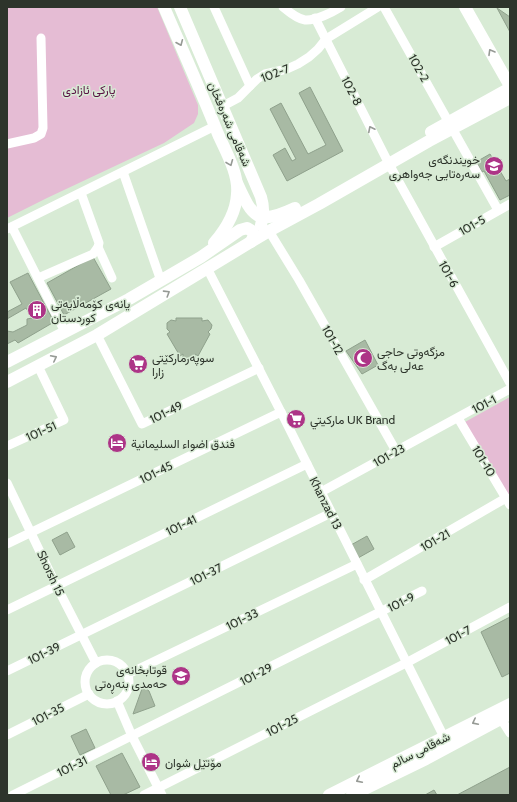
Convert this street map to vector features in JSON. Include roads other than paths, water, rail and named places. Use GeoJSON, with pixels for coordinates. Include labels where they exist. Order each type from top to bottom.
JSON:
{"type":"FeatureCollection","features":[{"type":"Feature","properties":{"kind":"main road"},"geometry":{"type":"LineString","coordinates":[[164,7],[215,126],[237,183],[250,210],[263,218],[279,216],[387,161],[451,126],[510,98]]}},
{"type":"Feature","properties":{"kind":"main road","name":"شەقامی شەرەفخان"},"geometry":{"type":"LineString","coordinates":[[180,7],[261,197],[264,208],[263,218],[260,227],[251,242]]}},
{"type":"Feature","properties":{"kind":"main road"},"geometry":{"type":"LineString","coordinates":[[451,126],[510,85],[465,7]]}},
{"type":"Feature","properties":{"kind":"main road"},"geometry":{"type":"LineString","coordinates":[[7,382],[97,335],[269,231],[319,204],[387,161]]}},
{"type":"Feature","properties":{"kind":"main road"},"geometry":{"type":"LineString","coordinates":[[201,257],[219,237],[230,220],[235,207],[237,183]]}},
{"type":"Feature","properties":{"kind":"main road"},"geometry":{"type":"LineString","coordinates":[[7,362],[129,299],[201,257],[244,229],[250,229],[252,231],[254,235],[251,242]]}},
{"type":"Feature","properties":{"kind":"main road"},"geometry":{"type":"LineString","coordinates":[[201,257],[207,268]]}},
{"type":"Feature","properties":{"kind":"main road","name":"شەقامی سالم"},"geometry":{"type":"LineString","coordinates":[[329,795],[510,704]]}},
{"type":"Feature","properties":{"kind":"main road","name":"شەقامی سالم"},"geometry":{"type":"LineString","coordinates":[[352,795],[426,759],[506,716]]}},
{"type":"Feature","properties":{"kind":"street"},"geometry":{"type":"LineString","coordinates":[[214,7],[250,86]]}},
{"type":"Feature","properties":{"kind":"street"},"geometry":{"type":"LineString","coordinates":[[283,7],[294,15],[306,20],[330,14],[341,7]]}},
{"type":"Feature","properties":{"kind":"street","name":"102-7"},"geometry":{"type":"LineString","coordinates":[[223,106],[238,98],[265,74],[298,64],[309,57],[326,39],[378,7]]}},
{"type":"Feature","properties":{"kind":"street","name":"102-2"},"geometry":{"type":"LineString","coordinates":[[384,7],[498,210]]}},
{"type":"Feature","properties":{"kind":"street","name":"102-8"},"geometry":{"type":"LineString","coordinates":[[315,18],[387,161]]}},
{"type":"Feature","properties":{"kind":"street"},"geometry":{"type":"LineString","coordinates":[[7,144],[34,138],[41,134],[44,128],[42,38]]}},
{"type":"Feature","properties":{"kind":"street"},"geometry":{"type":"LineString","coordinates":[[65,332],[38,278],[10,228],[215,126]]}},
{"type":"Feature","properties":{"kind":"street","name":"101-6"},"geometry":{"type":"LineString","coordinates":[[387,161],[510,383]]}},
{"type":"Feature","properties":{"kind":"street"},"geometry":{"type":"LineString","coordinates":[[123,172],[161,281]]}},
{"type":"Feature","properties":{"kind":"street"},"geometry":{"type":"LineString","coordinates":[[81,193],[99,244],[98,247],[112,278]]}},
{"type":"Feature","properties":{"kind":"street","name":"101-5"},"geometry":{"type":"LineString","coordinates":[[434,246],[510,204]]}},
{"type":"Feature","properties":{"kind":"street","name":"101-12"},"geometry":{"type":"LineString","coordinates":[[269,231],[299,280],[396,451]]}},
{"type":"Feature","properties":{"kind":"street"},"geometry":{"type":"LineString","coordinates":[[38,278],[93,254],[98,247]]}},
{"type":"Feature","properties":{"kind":"street","name":"Khanzad 13"},"geometry":{"type":"LineString","coordinates":[[207,268],[259,368],[444,737]]}},
{"type":"Feature","properties":{"kind":"street","name":"101-49"},"geometry":{"type":"LineString","coordinates":[[97,335],[142,424],[259,368]]}},
{"type":"Feature","properties":{"kind":"street","name":"101-51"},"geometry":{"type":"LineString","coordinates":[[7,446],[64,420],[38,366]]}},
{"type":"Feature","properties":{"kind":"street","name":"101-1"},"geometry":{"type":"LineString","coordinates":[[458,418],[510,389]]}},
{"type":"Feature","properties":{"kind":"street","name":"101-45"},"geometry":{"type":"LineString","coordinates":[[7,544],[281,412]]}},
{"type":"Feature","properties":{"kind":"street","name":"101-23"},"geometry":{"type":"LineString","coordinates":[[321,492],[458,418]]}},
{"type":"Feature","properties":{"kind":"street","name":"101-10"},"geometry":{"type":"LineString","coordinates":[[458,418],[508,502]]}},
{"type":"Feature","properties":{"kind":"street","name":"101-41"},"geometry":{"type":"LineString","coordinates":[[7,610],[306,464]]}},
{"type":"Feature","properties":{"kind":"street","name":"Shorsh 15"},"geometry":{"type":"LineString","coordinates":[[7,483],[80,635],[96,663]]}},
{"type":"Feature","properties":{"kind":"street","name":"101-21"},"geometry":{"type":"LineString","coordinates":[[364,580],[508,502]]}},
{"type":"Feature","properties":{"kind":"street","name":"101-37"},"geometry":{"type":"LineString","coordinates":[[80,635],[331,513]]}},
{"type":"Feature","properties":{"kind":"street","name":"101-33"},"geometry":{"type":"LineString","coordinates":[[128,674],[357,564]]}},
{"type":"Feature","properties":{"kind":"street","name":"101-9"},"geometry":{"type":"LineString","coordinates":[[380,612],[422,592]]}},
{"type":"Feature","properties":{"kind":"street","name":"101-7"},"geometry":{"type":"LineString","coordinates":[[406,663],[510,607]]}},
{"type":"Feature","properties":{"kind":"street","name":"101-29"},"geometry":{"type":"LineString","coordinates":[[132,736],[380,612]]}},
{"type":"Feature","properties":{"kind":"street","name":"101-39"},"geometry":{"type":"LineString","coordinates":[[7,671],[80,635]]}},
{"type":"Feature","properties":{"kind":"street"},"geometry":{"type":"LineString","coordinates":[[102,660],[115,661],[125,668],[128,674],[129,680],[126,693],[117,701],[104,703],[93,698],[89,694],[86,687],[85,680],[90,667],[102,660]]}},
{"type":"Feature","properties":{"kind":"street","name":"101-25"},"geometry":{"type":"LineString","coordinates":[[144,795],[160,791],[406,663]]}},
{"type":"Feature","properties":{"kind":"street","name":"101-35"},"geometry":{"type":"LineString","coordinates":[[7,735],[89,694]]}},
{"type":"Feature","properties":{"kind":"street"},"geometry":{"type":"LineString","coordinates":[[117,701],[132,736],[160,791]]}},
{"type":"Feature","properties":{"kind":"street"},"geometry":{"type":"LineString","coordinates":[[506,716],[510,734]]}},
{"type":"Feature","properties":{"kind":"street","name":"101-31"},"geometry":{"type":"LineString","coordinates":[[13,795],[132,736]]}},
{"type":"Feature","properties":{"kind":"place","name":"خویندنگەی سەرەتایی جەواهری"},"geometry":{"type":"Point","coordinates":[494,166]}},
{"type":"Feature","properties":{"kind":"place","name":"یانەی کۆمەڵایەتی کوردستان"},"geometry":{"type":"Point","coordinates":[37,310]}},
{"type":"Feature","properties":{"kind":"place","name":"مزگەوتی حاجی عەلی بەگ"},"geometry":{"type":"Point","coordinates":[363,358]}},
{"type":"Feature","properties":{"kind":"place","name":"سوپەرمارکێتی زارا"},"geometry":{"type":"Point","coordinates":[138,364]}},
{"type":"Feature","properties":{"kind":"place","name":"مارکيتي UK Brand"},"geometry":{"type":"Point","coordinates":[296,419]}},
{"type":"Feature","properties":{"kind":"place","name":"فندق اضواء السليمانية"},"geometry":{"type":"Point","coordinates":[117,443]}},
{"type":"Feature","properties":{"kind":"place","name":"قوتابخانەی حەمدی بنەڕەتی"},"geometry":{"type":"Point","coordinates":[181,676]}},
{"type":"Feature","properties":{"kind":"place","name":"مۆتێل شوان"},"geometry":{"type":"Point","coordinates":[151,762]}},
{"type":"Feature","properties":{"kind":"park label","name":"پارکی ئازادی"},"geometry":{"type":"Point","coordinates":[89,89]}}]}
